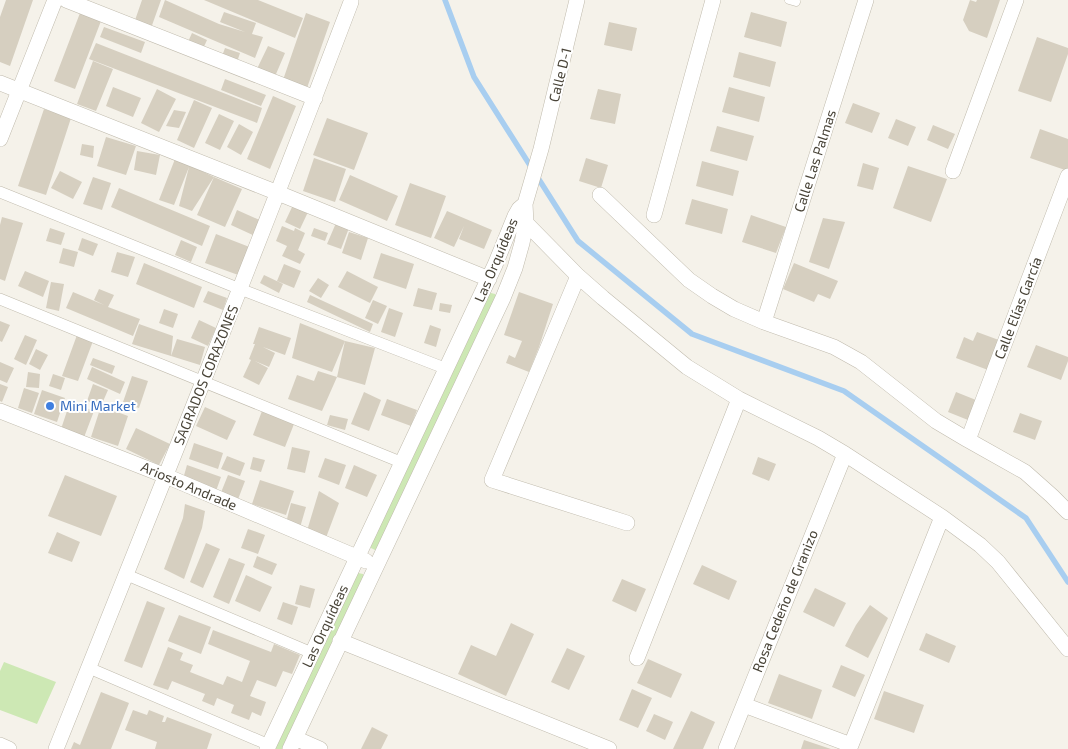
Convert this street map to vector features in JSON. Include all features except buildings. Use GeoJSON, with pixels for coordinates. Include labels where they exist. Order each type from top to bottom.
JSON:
{"type":"FeatureCollection","features":[{"type":"Feature","properties":{"kind":"street"},"geometry":{"type":"LineString","coordinates":[[0,139],[55,0]]}},
{"type":"Feature","properties":{"kind":"street"},"geometry":{"type":"LineString","coordinates":[[66,0],[315,98]]}},
{"type":"Feature","properties":{"kind":"street","name":"Calle D-1"},"geometry":{"type":"LineString","coordinates":[[526,204],[577,0]]}},
{"type":"Feature","properties":{"kind":"street"},"geometry":{"type":"LineString","coordinates":[[654,215],[713,0]]}},
{"type":"Feature","properties":{"kind":"street","name":"Calle Las Palmas"},"geometry":{"type":"LineString","coordinates":[[764,322],[866,0]]}},
{"type":"Feature","properties":{"kind":"street"},"geometry":{"type":"LineString","coordinates":[[953,171],[1016,0]]}},
{"type":"Feature","properties":{"kind":"street","name":"SAGRADOS CORAZONES"},"geometry":{"type":"LineString","coordinates":[[56,749],[278,193],[315,98],[349,1]]}},
{"type":"Feature","properties":{"kind":"street"},"geometry":{"type":"LineString","coordinates":[[0,82],[489,279]]}},
{"type":"Feature","properties":{"kind":"street","name":"Calle Elías García"},"geometry":{"type":"LineString","coordinates":[[968,440],[1068,176]]}},
{"type":"Feature","properties":{"kind":"street"},"geometry":{"type":"LineString","coordinates":[[0,192],[240,289],[447,369]]}},
{"type":"Feature","properties":{"kind":"street"},"geometry":{"type":"LineString","coordinates":[[600,195],[689,280],[712,296],[764,322],[834,347],[860,362],[936,421],[1025,472],[1068,512]]}},
{"type":"Feature","properties":{"kind":"street","name":"Las Orquídeas"},"geometry":{"type":"LineString","coordinates":[[292,744],[510,283],[520,252],[526,222],[526,204]]}},
{"type":"Feature","properties":{"kind":"street","name":"Las Orquídeas"},"geometry":{"type":"LineString","coordinates":[[268,747],[489,279],[514,216],[526,204]]}},
{"type":"Feature","properties":{"kind":"street"},"geometry":{"type":"LineString","coordinates":[[526,222],[578,276],[687,367],[740,399],[818,438],[845,454],[942,517],[980,545],[998,562],[1068,649]]}},
{"type":"Feature","properties":{"kind":"street"},"geometry":{"type":"LineString","coordinates":[[578,276],[492,480],[627,523]]}},
{"type":"Feature","properties":{"kind":"street"},"geometry":{"type":"LineString","coordinates":[[0,299],[402,462]]}},
{"type":"Feature","properties":{"kind":"street"},"geometry":{"type":"LineString","coordinates":[[637,658],[740,399]]}},
{"type":"Feature","properties":{"kind":"street","name":"Ariosto Andrade"},"geometry":{"type":"LineString","coordinates":[[0,411],[166,476],[377,566]]}},
{"type":"Feature","properties":{"kind":"street","name":"Rosa Cedeño de Granizo"},"geometry":{"type":"LineString","coordinates":[[726,749],[845,454]]}},
{"type":"Feature","properties":{"kind":"street"},"geometry":{"type":"LineString","coordinates":[[744,705],[852,745],[942,517]]}},
{"type":"Feature","properties":{"kind":"street"},"geometry":{"type":"LineString","coordinates":[[127,575],[312,653]]}},
{"type":"Feature","properties":{"kind":"street"},"geometry":{"type":"LineString","coordinates":[[340,641],[609,749]]}},
{"type":"Feature","properties":{"kind":"street"},"geometry":{"type":"LineString","coordinates":[[89,668],[268,747]]}},
{"type":"Feature","properties":{"kind":"street"},"geometry":{"type":"LineString","coordinates":[[292,744],[320,749]]}},
{"type":"Feature","properties":{"kind":"street"},"geometry":{"type":"LineString","coordinates":[[0,745],[9,749]]}},
{"type":"Feature","properties":{"kind":"green space"},"geometry":{"type":"Polygon","coordinates":[[[491,293],[497,297],[379,549],[375,550],[370,545],[487,295],[491,293]]]}},
{"type":"Feature","properties":{"kind":"green space"},"geometry":{"type":"Polygon","coordinates":[[[358,573],[363,574],[364,578],[285,749],[274,749],[358,573]]]}},
{"type":"Feature","properties":{"kind":"green space"},"geometry":{"type":"Polygon","coordinates":[[[4,662],[56,682],[37,724],[0,710],[0,671],[4,662]]]}},
{"type":"Feature","properties":{"kind":"waterway"},"geometry":{"type":"LineString","coordinates":[[445,0],[474,77],[578,241],[692,334],[844,391],[1026,518],[1068,582]]}},
{"type":"Feature","properties":{"kind":"place","name":"Mini Market"},"geometry":{"type":"Point","coordinates":[50,406]}}]}
